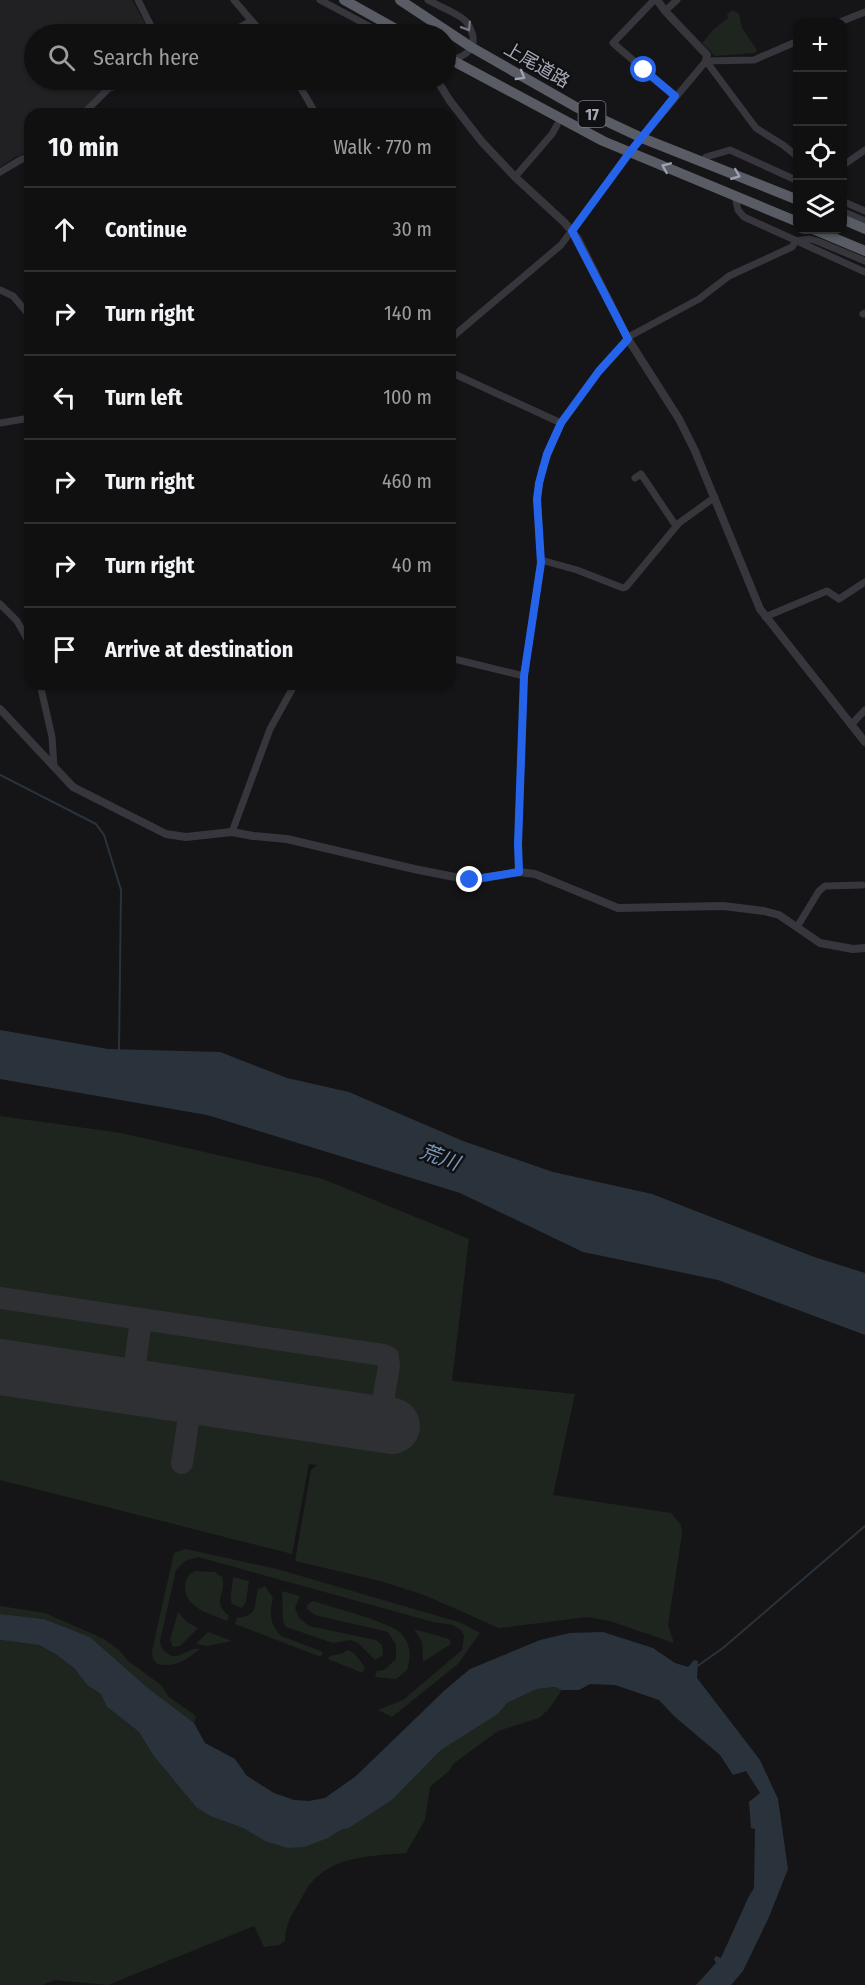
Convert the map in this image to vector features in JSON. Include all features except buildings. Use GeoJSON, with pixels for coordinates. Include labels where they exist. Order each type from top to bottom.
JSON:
{"type":"FeatureCollection","features":[{"type":"Feature","properties":{"kind":"highway"},"geometry":{"type":"LineString","coordinates":[[344,0],[387,24]]}},
{"type":"Feature","properties":{"kind":"highway","name":"上尾道路"},"geometry":{"type":"LineString","coordinates":[[400,0],[437,24]]}},
{"type":"Feature","properties":{"kind":"highway","name":"上尾道路"},"geometry":{"type":"LineString","coordinates":[[456,37],[576,107],[642,138],[793,198]]}},
{"type":"Feature","properties":{"kind":"highway","name":"上尾道路"},"geometry":{"type":"LineString","coordinates":[[456,63],[562,120],[630,152],[793,220]]}},
{"type":"Feature","properties":{"kind":"highway"},"geometry":{"type":"LineString","coordinates":[[847,221],[865,229]]}},
{"type":"Feature","properties":{"kind":"highway"},"geometry":{"type":"LineString","coordinates":[[825,234],[865,251]]}},
{"type":"Feature","properties":{"kind":"street"},"geometry":{"type":"LineString","coordinates":[[138,0],[150,24]]}},
{"type":"Feature","properties":{"kind":"street"},"geometry":{"type":"LineString","coordinates":[[234,0],[254,24]]}},
{"type":"Feature","properties":{"kind":"street"},"geometry":{"type":"LineString","coordinates":[[320,0],[365,24]]}},
{"type":"Feature","properties":{"kind":"street"},"geometry":{"type":"LineString","coordinates":[[428,0],[467,22],[474,42],[460,58],[456,58]]}},
{"type":"Feature","properties":{"kind":"street"},"geometry":{"type":"LineString","coordinates":[[456,333],[561,245],[630,152],[706,61],[707,55],[656,0],[613,43],[675,96]]}},
{"type":"Feature","properties":{"kind":"street"},"geometry":{"type":"LineString","coordinates":[[665,11],[677,0]]}},
{"type":"Feature","properties":{"kind":"street"},"geometry":{"type":"LineString","coordinates":[[847,19],[865,12]]}},
{"type":"Feature","properties":{"kind":"street"},"geometry":{"type":"LineString","coordinates":[[245,24],[251,21]]}},
{"type":"Feature","properties":{"kind":"street"},"geometry":{"type":"LineString","coordinates":[[706,61],[754,60],[793,43]]}},
{"type":"Feature","properties":{"kind":"street"},"geometry":{"type":"LineString","coordinates":[[706,61],[756,128],[793,153]]}},
{"type":"Feature","properties":{"kind":"street"},"geometry":{"type":"LineString","coordinates":[[89,108],[107,90]]}},
{"type":"Feature","properties":{"kind":"street"},"geometry":{"type":"LineString","coordinates":[[302,90],[312,108]]}},
{"type":"Feature","properties":{"kind":"street"},"geometry":{"type":"LineString","coordinates":[[444,90],[463,117],[514,177],[572,231],[628,339],[679,419],[715,497],[760,609],[865,742]]}},
{"type":"Feature","properties":{"kind":"street"},"geometry":{"type":"LineString","coordinates":[[514,177],[552,134],[557,125]]}},
{"type":"Feature","properties":{"kind":"street"},"geometry":{"type":"LineString","coordinates":[[702,162],[706,157],[730,150],[796,180]]}},
{"type":"Feature","properties":{"kind":"street"},"geometry":{"type":"LineString","coordinates":[[847,163],[865,150]]}},
{"type":"Feature","properties":{"kind":"street"},"geometry":{"type":"LineString","coordinates":[[0,172],[24,159]]}},
{"type":"Feature","properties":{"kind":"street"},"geometry":{"type":"LineString","coordinates":[[735,196],[738,210],[744,218],[865,272]]}},
{"type":"Feature","properties":{"kind":"street"},"geometry":{"type":"LineString","coordinates":[[847,203],[865,211]]}},
{"type":"Feature","properties":{"kind":"street"},"geometry":{"type":"LineString","coordinates":[[847,213],[865,221]]}},
{"type":"Feature","properties":{"kind":"street"},"geometry":{"type":"LineString","coordinates":[[519,872],[524,676],[541,560],[537,499],[547,454],[561,423],[599,371],[628,339],[699,299],[729,276],[792,247],[796,241],[810,239],[865,261]]}},
{"type":"Feature","properties":{"kind":"street"},"geometry":{"type":"LineString","coordinates":[[0,290],[12,296],[24,309]]}},
{"type":"Feature","properties":{"kind":"street"},"geometry":{"type":"LineString","coordinates":[[456,375],[561,423]]}},
{"type":"Feature","properties":{"kind":"street"},"geometry":{"type":"LineString","coordinates":[[0,423],[24,419]]}},
{"type":"Feature","properties":{"kind":"street"},"geometry":{"type":"LineString","coordinates":[[635,478],[641,474],[676,526]]}},
{"type":"Feature","properties":{"kind":"street"},"geometry":{"type":"LineString","coordinates":[[541,560],[577,570],[623,588],[626,587],[676,526],[715,497]]}},
{"type":"Feature","properties":{"kind":"street"},"geometry":{"type":"LineString","coordinates":[[765,617],[827,591],[839,599],[865,582]]}},
{"type":"Feature","properties":{"kind":"street"},"geometry":{"type":"LineString","coordinates":[[0,604],[16,621],[24,634]]}},
{"type":"Feature","properties":{"kind":"street"},"geometry":{"type":"LineString","coordinates":[[456,659],[524,676]]}},
{"type":"Feature","properties":{"kind":"street"},"geometry":{"type":"LineString","coordinates":[[41,690],[52,737],[54,767]]}},
{"type":"Feature","properties":{"kind":"street"},"geometry":{"type":"LineString","coordinates":[[232,832],[270,729],[292,690]]}},
{"type":"Feature","properties":{"kind":"street"},"geometry":{"type":"LineString","coordinates":[[0,709],[73,787],[166,834],[186,837],[232,832],[287,838],[414,870],[470,880],[519,872],[535,874],[618,908],[723,906],[779,915],[820,943],[853,949],[865,948]]}},
{"type":"Feature","properties":{"kind":"street"},"geometry":{"type":"LineString","coordinates":[[851,725],[865,710]]}},
{"type":"Feature","properties":{"kind":"street"},"geometry":{"type":"LineString","coordinates":[[797,927],[819,891],[825,886],[864,885]]}},
{"type":"Feature","properties":{"kind":"shaded area"},"geometry":{"type":"Polygon","coordinates":[[[0,0],[132,0],[145,24],[24,24],[24,90],[101,90],[85,108],[24,108],[24,154],[0,167],[0,0]]]}},
{"type":"Feature","properties":{"kind":"shaded area"},"geometry":{"type":"Polygon","coordinates":[[[733,10],[739,14],[742,28],[757,50],[755,53],[715,56],[702,43],[728,18],[727,14],[733,10]]]}},
{"type":"Feature","properties":{"kind":"shaded area"},"geometry":{"type":"Polygon","coordinates":[[[0,1116],[121,1133],[323,1179],[469,1239],[452,1381],[575,1394],[553,1495],[671,1513],[681,1525],[682,1534],[668,1625],[674,1643],[610,1621],[587,1617],[499,1628],[424,1595],[380,1581],[295,1561],[311,1470],[317,1465],[309,1464],[292,1554],[0,1480],[0,1382],[393,1440],[399,1413],[388,1412],[397,1351],[0,1291],[0,1116]]]}},
{"type":"Feature","properties":{"kind":"shaded area"},"geometry":{"type":"Polygon","coordinates":[[[0,1305],[132,1324],[126,1371],[0,1352],[0,1305]]]}},
{"type":"Feature","properties":{"kind":"shaded area"},"geometry":{"type":"Polygon","coordinates":[[[146,1326],[381,1362],[374,1409],[141,1373],[146,1326]]]}},
{"type":"Feature","properties":{"kind":"shaded area"},"geometry":{"type":"Polygon","coordinates":[[[186,1549],[277,1569],[462,1623],[480,1633],[458,1664],[392,1717],[378,1710],[403,1700],[462,1650],[464,1636],[462,1631],[453,1625],[433,1622],[198,1557],[185,1561],[176,1570],[160,1641],[162,1648],[172,1656],[200,1649],[175,1664],[157,1664],[153,1659],[152,1651],[174,1553],[186,1549]]]}},
{"type":"Feature","properties":{"kind":"shaded area"},"geometry":{"type":"Polygon","coordinates":[[[195,1571],[215,1572],[222,1577],[223,1588],[220,1601],[223,1610],[229,1616],[227,1621],[206,1613],[189,1600],[185,1583],[189,1575],[195,1571]]]}},
{"type":"Feature","properties":{"kind":"shaded area"},"geometry":{"type":"Polygon","coordinates":[[[233,1577],[249,1581],[246,1602],[242,1608],[232,1604],[231,1601],[233,1577]]]}},
{"type":"Feature","properties":{"kind":"shaded area"},"geometry":{"type":"Polygon","coordinates":[[[265,1586],[273,1598],[271,1618],[277,1632],[281,1636],[323,1652],[321,1657],[235,1624],[237,1618],[252,1612],[258,1589],[265,1586]]]}},
{"type":"Feature","properties":{"kind":"shaded area"},"geometry":{"type":"Polygon","coordinates":[[[282,1591],[300,1596],[295,1608],[299,1618],[309,1626],[376,1640],[382,1645],[383,1655],[375,1660],[358,1643],[350,1640],[333,1643],[286,1627],[283,1621],[282,1591]]]}},
{"type":"Feature","properties":{"kind":"shaded area"},"geometry":{"type":"Polygon","coordinates":[[[313,1601],[396,1629],[405,1638],[409,1647],[407,1670],[396,1679],[375,1677],[377,1671],[384,1670],[396,1659],[396,1645],[388,1632],[315,1615],[307,1609],[307,1605],[313,1601]]]}},
{"type":"Feature","properties":{"kind":"shaded area"},"geometry":{"type":"Polygon","coordinates":[[[0,1606],[45,1613],[104,1639],[120,1651],[128,1661],[161,1685],[169,1697],[196,1716],[194,1723],[148,1688],[90,1637],[44,1619],[0,1614],[0,1606]]]}},
{"type":"Feature","properties":{"kind":"shaded area"},"geometry":{"type":"Polygon","coordinates":[[[178,1612],[187,1622],[198,1628],[180,1646],[173,1647],[170,1640],[178,1612]]]}},
{"type":"Feature","properties":{"kind":"shaded area"},"geometry":{"type":"Polygon","coordinates":[[[414,1629],[449,1639],[451,1644],[423,1662],[422,1642],[414,1629]]]}},
{"type":"Feature","properties":{"kind":"shaded area"},"geometry":{"type":"Polygon","coordinates":[[[208,1632],[232,1641],[207,1646],[196,1644],[208,1632]]]}},
{"type":"Feature","properties":{"kind":"shaded area"},"geometry":{"type":"Polygon","coordinates":[[[0,1640],[39,1645],[57,1655],[75,1669],[87,1685],[101,1694],[108,1708],[139,1732],[153,1755],[196,1807],[210,1816],[243,1828],[265,1841],[328,1838],[349,1828],[392,1800],[441,1750],[498,1714],[507,1703],[537,1689],[556,1687],[562,1690],[548,1710],[539,1718],[498,1731],[453,1764],[449,1771],[430,1787],[425,1820],[406,1853],[368,1856],[343,1862],[331,1867],[311,1883],[289,1921],[285,1941],[279,1945],[264,1947],[254,1926],[108,1985],[55,1980],[42,1985],[0,1985],[0,1640]]]}},
{"type":"Feature","properties":{"kind":"shaded area"},"geometry":{"type":"Polygon","coordinates":[[[347,1650],[353,1653],[365,1668],[363,1672],[328,1659],[330,1656],[344,1653],[347,1650]]]}},
{"type":"Feature","properties":{"kind":"water","name":"荒川"},"geometry":{"type":"Polygon","coordinates":[[[0,1030],[108,1049],[220,1052],[287,1078],[349,1092],[463,1141],[553,1172],[652,1194],[814,1257],[865,1273],[865,1335],[718,1280],[583,1252],[460,1193],[207,1115],[0,1079],[0,1030]]]}},
{"type":"Feature","properties":{"kind":"water"},"geometry":{"type":"Polygon","coordinates":[[[0,1614],[44,1619],[90,1637],[148,1688],[194,1723],[205,1743],[235,1759],[247,1776],[274,1793],[294,1800],[309,1801],[325,1798],[356,1776],[470,1669],[540,1640],[570,1633],[603,1632],[653,1648],[675,1663],[688,1667],[694,1660],[698,1661],[697,1678],[760,1760],[778,1799],[788,1869],[769,1917],[743,1971],[731,1985],[696,1985],[716,1963],[714,1959],[716,1956],[721,1958],[754,1888],[755,1829],[751,1828],[749,1802],[760,1793],[746,1771],[733,1775],[720,1755],[674,1716],[659,1700],[615,1685],[590,1684],[579,1690],[562,1690],[555,1687],[537,1689],[507,1703],[498,1714],[441,1750],[392,1800],[349,1828],[304,1847],[288,1848],[265,1841],[243,1828],[210,1816],[196,1807],[153,1755],[139,1732],[107,1707],[101,1694],[87,1685],[75,1669],[39,1645],[0,1640],[0,1614]]]}},
{"type":"Feature","properties":{"kind":"waterway"},"geometry":{"type":"LineString","coordinates":[[0,775],[96,824],[104,835],[121,890],[119,1050]]}},
{"type":"Feature","properties":{"kind":"waterway"},"geometry":{"type":"LineString","coordinates":[[696,1667],[723,1648],[865,1526]]}},
{"type":"Feature","properties":{"kind":"taxiway"},"geometry":{"type":"LineString","coordinates":[[0,1298],[383,1355],[388,1357],[389,1366],[379,1424]]}},
{"type":"Feature","properties":{"kind":"taxiway"},"geometry":{"type":"LineString","coordinates":[[132,1387],[141,1319]]}},
{"type":"Feature","properties":{"kind":"taxiway"},"geometry":{"type":"LineString","coordinates":[[182,1463],[192,1396]]}},
{"type":"Feature","properties":{"kind":"runway"},"geometry":{"type":"LineString","coordinates":[[0,1367],[392,1426]]}},
{"type":"Feature","properties":{"kind":"route"},"geometry":{"type":"LineString","coordinates":[[470,880],[519,872],[524,676],[541,563],[537,499],[539,483],[547,454],[561,423],[599,371],[628,339],[572,231],[630,152],[675,96],[644,70]]}}]}
